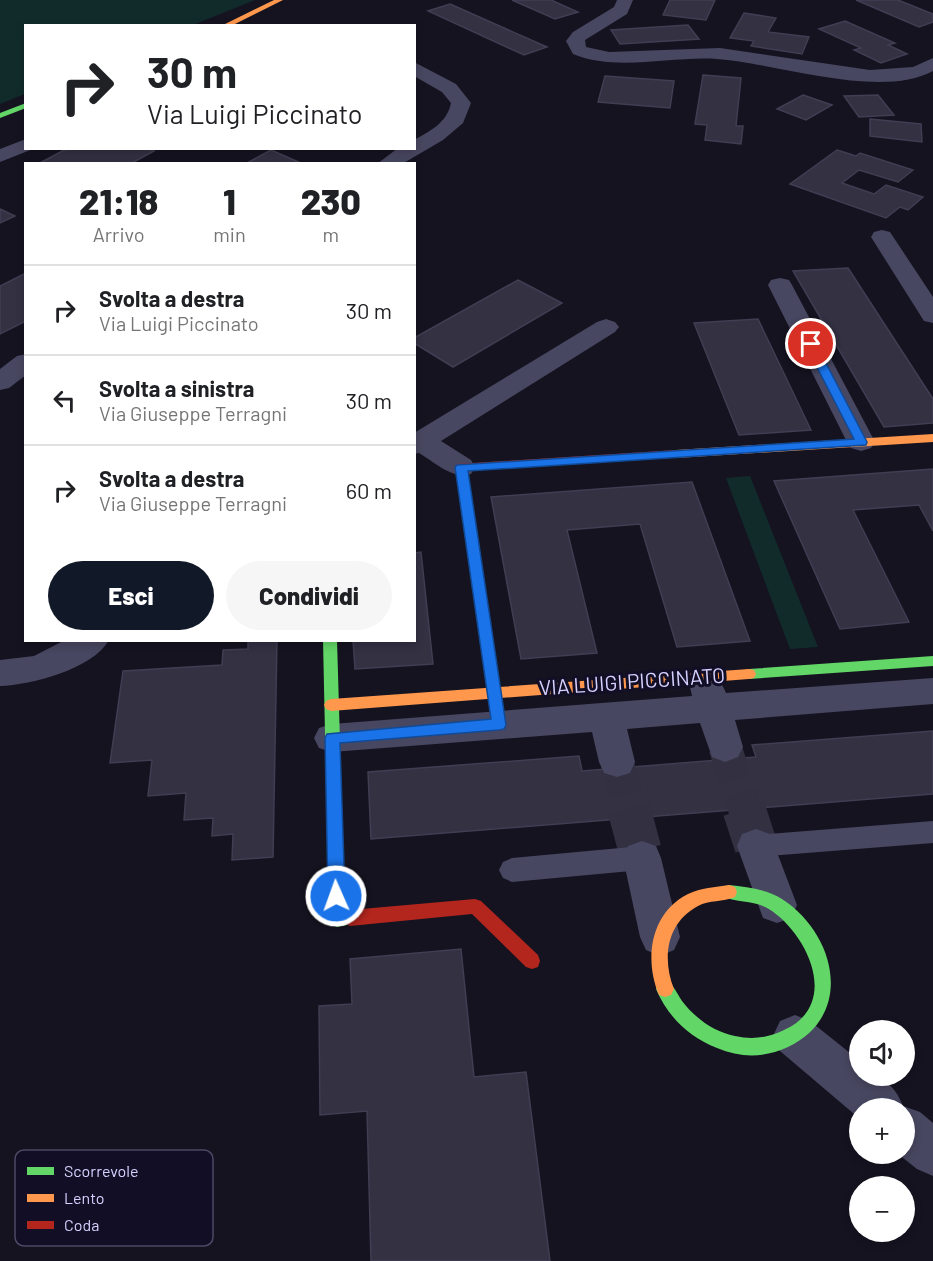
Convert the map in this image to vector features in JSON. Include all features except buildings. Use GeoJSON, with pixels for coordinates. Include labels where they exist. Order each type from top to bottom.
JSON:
{"type":"FeatureCollection","features":[{"type":"Feature","properties":{"kind":"street"},"geometry":{"type":"LineString","coordinates":[[228,24],[280,0]]}},
{"type":"Feature","properties":{"kind":"street"},"geometry":{"type":"LineString","coordinates":[[625,0],[624,7],[617,13],[579,36],[575,44],[579,50],[609,57],[687,53],[727,54],[885,77],[918,73],[933,64]]}},
{"type":"Feature","properties":{"kind":"street"},"geometry":{"type":"LineString","coordinates":[[416,69],[440,82],[460,99],[459,114],[446,129],[416,147]]}},
{"type":"Feature","properties":{"kind":"street"},"geometry":{"type":"LineString","coordinates":[[416,82],[440,82]]}},
{"type":"Feature","properties":{"kind":"street"},"geometry":{"type":"LineString","coordinates":[[0,116],[24,106]]}},
{"type":"Feature","properties":{"kind":"street"},"geometry":{"type":"LineString","coordinates":[[0,156],[24,146]]}},
{"type":"Feature","properties":{"kind":"street"},"geometry":{"type":"LineString","coordinates":[[390,162],[411,150]]}},
{"type":"Feature","properties":{"kind":"street"},"geometry":{"type":"LineString","coordinates":[[882,237],[933,316]]}},
{"type":"Feature","properties":{"kind":"street"},"geometry":{"type":"LineString","coordinates":[[780,285],[861,442]]}},
{"type":"Feature","properties":{"kind":"street"},"geometry":{"type":"LineString","coordinates":[[606,327],[417,443],[461,467],[933,438]]}},
{"type":"Feature","properties":{"kind":"street"},"geometry":{"type":"LineString","coordinates":[[0,382],[24,364]]}},
{"type":"Feature","properties":{"kind":"street"},"geometry":{"type":"LineString","coordinates":[[461,467],[496,708]]}},
{"type":"Feature","properties":{"kind":"street"},"geometry":{"type":"LineString","coordinates":[[0,673],[17,674],[50,666],[90,642]]}},
{"type":"Feature","properties":{"kind":"street"},"geometry":{"type":"LineString","coordinates":[[330,642],[337,919],[475,906],[532,961]]}},
{"type":"Feature","properties":{"kind":"street","name":"VIA LUIGI PICCINATO"},"geometry":{"type":"LineString","coordinates":[[332,722],[838,683],[933,661]]}},
{"type":"Feature","properties":{"kind":"street","name":"VIA LUIGI PICCINATO"},"geometry":{"type":"LineString","coordinates":[[838,683],[933,691]]}},
{"type":"Feature","properties":{"kind":"street"},"geometry":{"type":"LineString","coordinates":[[709,693],[725,747]]}},
{"type":"Feature","properties":{"kind":"street","name":"VIA LUIGI PICCINATO"},"geometry":{"type":"LineString","coordinates":[[496,708],[606,717],[709,693]]}},
{"type":"Feature","properties":{"kind":"street"},"geometry":{"type":"LineString","coordinates":[[606,717],[617,762]]}},
{"type":"Feature","properties":{"kind":"street"},"geometry":{"type":"LineString","coordinates":[[756,846],[777,905]]}},
{"type":"Feature","properties":{"kind":"street"},"geometry":{"type":"LineString","coordinates":[[642,858],[660,937],[657,960],[662,984],[674,1007],[693,1026],[718,1040],[745,1047],[771,1046],[795,1036],[813,1019],[824,996],[824,970],[816,945],[799,922],[777,905],[753,895],[729,892],[706,895],[686,903],[670,918],[660,937]]}},
{"type":"Feature","properties":{"kind":"street"},"geometry":{"type":"LineString","coordinates":[[795,1036],[869,1098]]}},
{"type":"Feature","properties":{"kind":"street"},"geometry":{"type":"LineString","coordinates":[[915,1137],[933,1153]]}},
{"type":"Feature","properties":{"kind":"lane"},"geometry":{"type":"LineString","coordinates":[[756,846],[933,832]]}},
{"type":"Feature","properties":{"kind":"lane"},"geometry":{"type":"LineString","coordinates":[[512,870],[642,858]]}},
{"type":"Feature","properties":{"kind":"green space"},"geometry":{"type":"Polygon","coordinates":[[[0,0],[255,0],[195,24],[24,24],[24,94],[0,104],[0,0]]]}},
{"type":"Feature","properties":{"kind":"green space"},"geometry":{"type":"Polygon","coordinates":[[[750,476],[818,647],[790,649],[726,478],[750,476]]]}},
{"type":"Feature","properties":{"kind":"tunnel"},"geometry":{"type":"LineString","coordinates":[[725,747],[745,810]]}},
{"type":"Feature","properties":{"kind":"tunnel"},"geometry":{"type":"LineString","coordinates":[[617,762],[630,810]]}},
{"type":"Feature","properties":{"kind":"tunnel"},"geometry":{"type":"LineString","coordinates":[[629,809],[642,858]]}},
{"type":"Feature","properties":{"kind":"tunnel"},"geometry":{"type":"LineString","coordinates":[[744,809],[756,846]]}},
{"type":"Feature","properties":{"kind":"traffic: fast"},"geometry":{"type":"LineString","coordinates":[[0,116],[24,106]]}},
{"type":"Feature","properties":{"kind":"traffic: fast"},"geometry":{"type":"LineString","coordinates":[[330,642],[337,919],[350,918]]}},
{"type":"Feature","properties":{"kind":"traffic: fast"},"geometry":{"type":"LineString","coordinates":[[749,674],[933,661]]}},
{"type":"Feature","properties":{"kind":"traffic: fast"},"geometry":{"type":"LineString","coordinates":[[665,989],[675,1006],[695,1026],[712,1037],[734,1045],[754,1047],[774,1044],[798,1033],[813,1018],[821,999],[823,979],[819,958],[809,938],[795,920],[772,902],[760,897],[729,892]]}},
{"type":"Feature","properties":{"kind":"traffic: slow"},"geometry":{"type":"LineString","coordinates":[[228,24],[280,0]]}},
{"type":"Feature","properties":{"kind":"traffic: slow"},"geometry":{"type":"LineString","coordinates":[[676,454],[933,438]]}},
{"type":"Feature","properties":{"kind":"traffic: slow"},"geometry":{"type":"LineString","coordinates":[[331,705],[749,674]]}},
{"type":"Feature","properties":{"kind":"traffic: slow"},"geometry":{"type":"LineString","coordinates":[[665,989],[661,977],[659,951],[661,939],[673,916],[693,900],[729,892]]}},
{"type":"Feature","properties":{"kind":"traffic: jam"},"geometry":{"type":"LineString","coordinates":[[499,725],[461,467],[676,454]]}},
{"type":"Feature","properties":{"kind":"traffic: jam"},"geometry":{"type":"LineString","coordinates":[[350,918],[475,906],[532,961]]}},
{"type":"Feature","properties":{"kind":"route"},"geometry":{"type":"LineString","coordinates":[[336,896],[332,738],[499,725],[461,467],[861,442],[811,344]]}}]}
